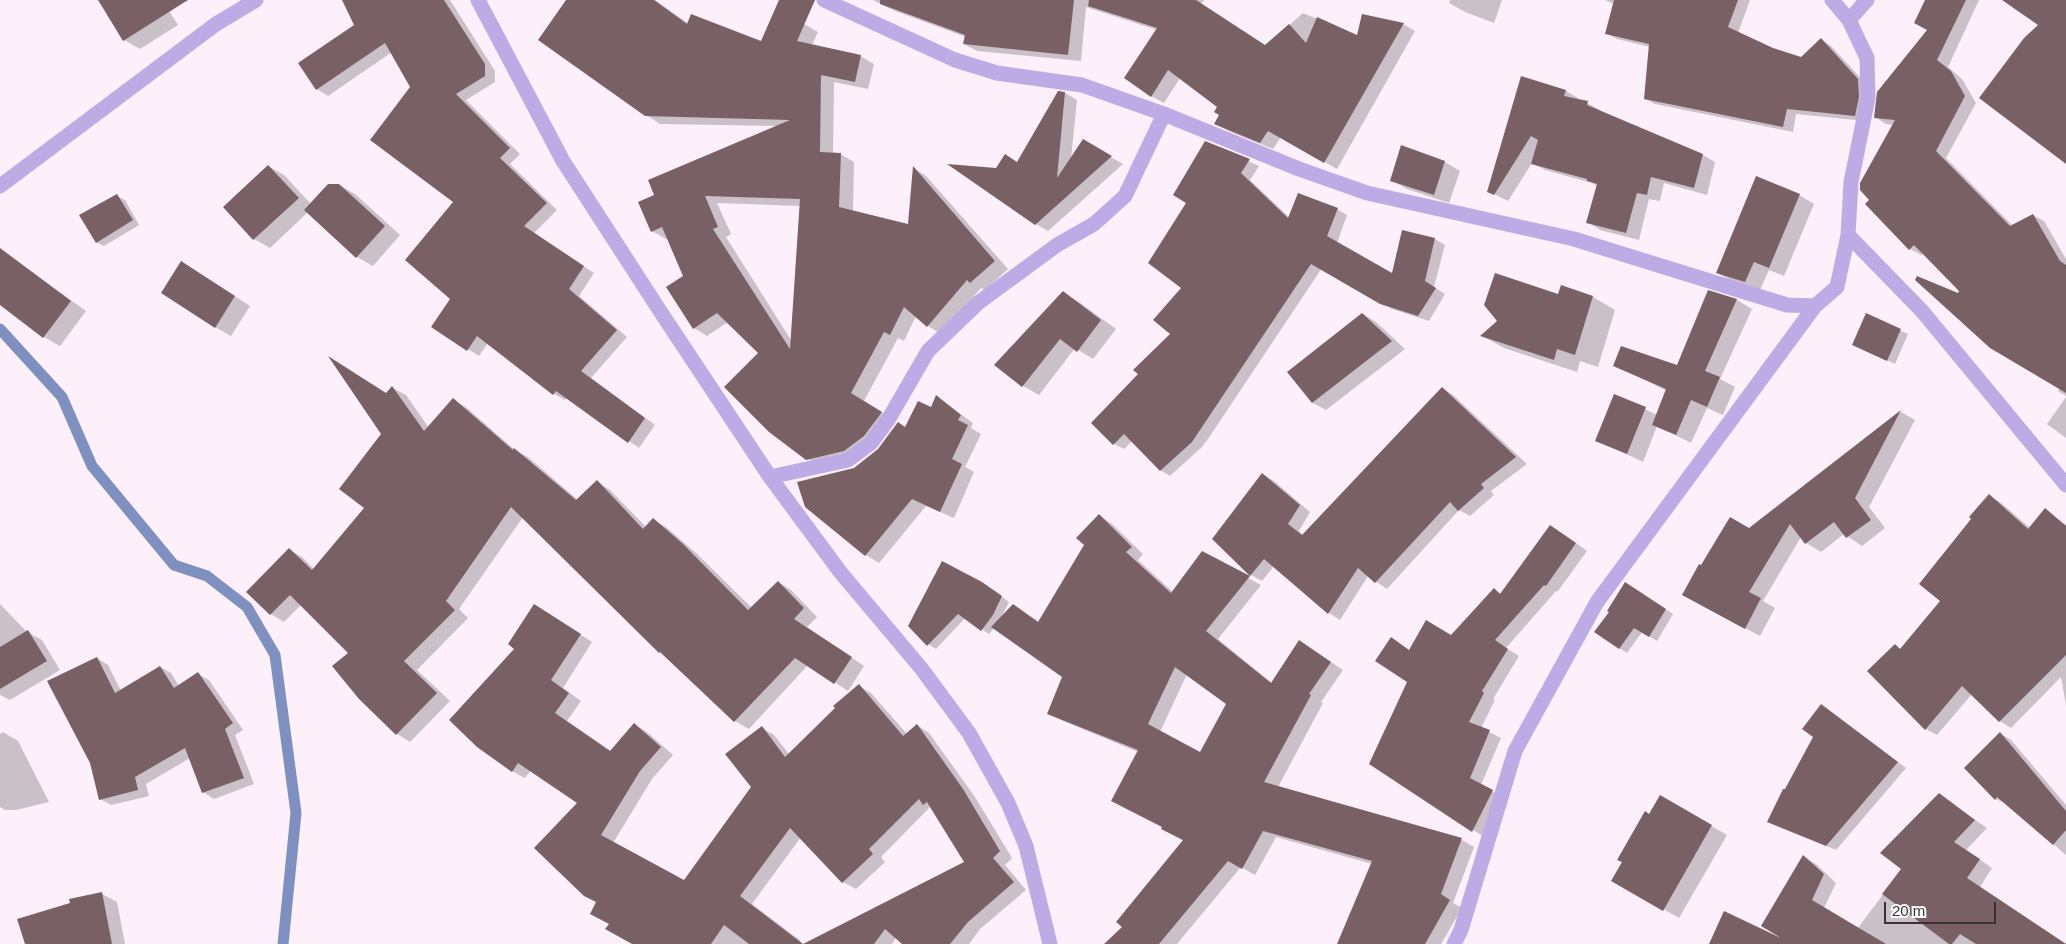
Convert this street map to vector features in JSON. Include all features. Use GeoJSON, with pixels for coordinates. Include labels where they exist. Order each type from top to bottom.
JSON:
{"type":"FeatureCollection","features":[{"type":"Feature","properties":{"kind":"street"},"geometry":{"type":"LineString","coordinates":[[0,186],[216,24],[256,0]]}},
{"type":"Feature","properties":{"kind":"street"},"geometry":{"type":"LineString","coordinates":[[478,0],[564,161],[770,477],[841,573],[921,668],[969,733],[1008,803],[1026,846],[1050,944]]}},
{"type":"Feature","properties":{"kind":"street"},"geometry":{"type":"LineString","coordinates":[[824,0],[955,60],[997,73],[1082,85],[1164,114],[1298,169],[1367,193],[1574,239],[1787,305],[1815,306]]}},
{"type":"Feature","properties":{"kind":"street"},"geometry":{"type":"LineString","coordinates":[[1454,944],[1461,930],[1515,751],[1597,602],[1815,306],[1837,287],[1848,235],[1851,182],[1868,98],[1867,58],[1849,20],[1832,0]]}},
{"type":"Feature","properties":{"kind":"street"},"geometry":{"type":"LineString","coordinates":[[1849,20],[1868,0]]}},
{"type":"Feature","properties":{"kind":"street"},"geometry":{"type":"LineString","coordinates":[[770,477],[848,460],[871,444],[888,420],[928,351],[978,302],[1057,245],[1094,224],[1125,196],[1164,114]]}},
{"type":"Feature","properties":{"kind":"street"},"geometry":{"type":"LineString","coordinates":[[1848,235],[1922,311],[2066,485]]}},
{"type":"Feature","properties":{"kind":"building"},"geometry":{"type":"Polygon","coordinates":[[[98,0],[188,0],[123,41],[98,0]]]}},
{"type":"Feature","properties":{"kind":"building"},"geometry":{"type":"Polygon","coordinates":[[[342,0],[444,0],[485,64],[485,76],[456,94],[510,148],[500,158],[547,203],[524,226],[584,266],[569,289],[617,330],[581,371],[645,418],[628,443],[556,391],[553,395],[477,336],[467,351],[431,327],[450,299],[405,260],[453,202],[370,140],[410,87],[385,43],[316,90],[298,63],[354,25],[342,0]]]}},
{"type":"Feature","properties":{"kind":"building"},"geometry":{"type":"Polygon","coordinates":[[[566,0],[654,0],[687,24],[691,14],[761,41],[779,0],[815,0],[797,41],[861,55],[855,82],[821,75],[820,152],[841,153],[839,207],[908,224],[913,166],[995,261],[970,283],[967,280],[927,327],[904,307],[890,335],[884,332],[851,393],[882,412],[864,436],[844,451],[806,460],[769,432],[724,387],[758,353],[717,313],[693,329],[666,287],[683,276],[662,227],[651,232],[638,202],[654,195],[648,180],[790,120],[645,116],[538,40],[566,0]],[[705,196],[718,227],[713,229],[790,349],[800,199],[705,196]]]}},
{"type":"Feature","properties":{"kind":"building"},"geometry":{"type":"Polygon","coordinates":[[[880,0],[1074,0],[1068,55],[963,44],[965,35],[880,4],[880,0]]]}},
{"type":"Feature","properties":{"kind":"building"},"geometry":{"type":"Polygon","coordinates":[[[1089,0],[1196,0],[1265,45],[1289,24],[1306,43],[1317,17],[1357,35],[1362,14],[1404,23],[1324,163],[1268,131],[1260,143],[1214,124],[1219,115],[1214,112],[1217,107],[1168,70],[1151,97],[1124,78],[1157,28],[1088,6],[1089,0]]]}},
{"type":"Feature","properties":{"kind":"building"},"geometry":{"type":"Polygon","coordinates":[[[1614,0],[1738,0],[1728,27],[1773,48],[1801,57],[1821,38],[1858,79],[1859,97],[1855,116],[1787,109],[1783,127],[1644,99],[1649,44],[1605,34],[1614,0]]]}},
{"type":"Feature","properties":{"kind":"building"},"geometry":{"type":"Polygon","coordinates":[[[1925,0],[1966,0],[1937,60],[1951,71],[1965,96],[1936,151],[2010,226],[2033,214],[2060,261],[2066,265],[2066,393],[1990,348],[1915,280],[1917,276],[1958,293],[1959,291],[1914,245],[1909,250],[1865,204],[1869,200],[1860,190],[1860,183],[1895,120],[1874,118],[1877,92],[1927,30],[1914,23],[1925,0]]]}},
{"type":"Feature","properties":{"kind":"building"},"geometry":{"type":"Polygon","coordinates":[[[2002,0],[2066,0],[2066,164],[1979,98],[2024,38],[2038,25],[2002,0]]]}},
{"type":"Feature","properties":{"kind":"building"},"geometry":{"type":"Polygon","coordinates":[[[1521,76],[1566,90],[1564,96],[1588,101],[1587,105],[1703,154],[1694,188],[1651,177],[1647,195],[1637,193],[1626,233],[1586,223],[1597,184],[1587,181],[1587,179],[1531,164],[1538,140],[1531,136],[1494,195],[1487,192],[1521,76]]]}},
{"type":"Feature","properties":{"kind":"building"},"geometry":{"type":"Polygon","coordinates":[[[1058,91],[1065,92],[1057,178],[1083,139],[1112,156],[1035,225],[947,164],[996,168],[1005,154],[1017,162],[1058,91]]]}},
{"type":"Feature","properties":{"kind":"building"},"geometry":{"type":"Polygon","coordinates":[[[1205,141],[1250,159],[1241,173],[1288,218],[1298,193],[1338,208],[1327,236],[1392,273],[1402,230],[1435,238],[1425,281],[1436,288],[1418,316],[1380,304],[1311,264],[1192,442],[1160,471],[1124,434],[1113,445],[1091,423],[1138,374],[1133,370],[1170,334],[1153,320],[1181,288],[1148,263],[1186,203],[1173,195],[1205,141]]]}},
{"type":"Feature","properties":{"kind":"building"},"geometry":{"type":"Polygon","coordinates":[[[1401,145],[1445,161],[1434,195],[1390,181],[1401,145]]]}},
{"type":"Feature","properties":{"kind":"building"},"geometry":{"type":"Polygon","coordinates":[[[268,165],[299,198],[253,240],[223,207],[268,165]]]}},
{"type":"Feature","properties":{"kind":"building"},"geometry":{"type":"Polygon","coordinates":[[[1756,176],[1800,194],[1769,268],[1754,262],[1745,282],[1716,273],[1756,176]]]}},
{"type":"Feature","properties":{"kind":"building"},"geometry":{"type":"Polygon","coordinates":[[[328,184],[339,184],[385,226],[356,258],[304,210],[328,184]]]}},
{"type":"Feature","properties":{"kind":"building"},"geometry":{"type":"Polygon","coordinates":[[[117,194],[133,220],[96,243],[79,215],[117,194]]]}},
{"type":"Feature","properties":{"kind":"building"},"geometry":{"type":"Polygon","coordinates":[[[0,248],[71,301],[43,338],[0,305],[0,248]]]}},
{"type":"Feature","properties":{"kind":"building"},"geometry":{"type":"Polygon","coordinates":[[[181,261],[235,296],[215,328],[161,293],[181,261]]]}},
{"type":"Feature","properties":{"kind":"building"},"geometry":{"type":"Polygon","coordinates":[[[1495,273],[1558,294],[1561,285],[1593,296],[1575,355],[1557,349],[1554,360],[1480,336],[1497,321],[1484,305],[1495,273]]]}},
{"type":"Feature","properties":{"kind":"building"},"geometry":{"type":"Polygon","coordinates":[[[1708,290],[1737,299],[1705,371],[1720,377],[1707,407],[1691,400],[1676,435],[1652,425],[1666,389],[1613,366],[1621,346],[1677,365],[1708,290]]]}},
{"type":"Feature","properties":{"kind":"building"},"geometry":{"type":"Polygon","coordinates":[[[1063,291],[1101,320],[1077,352],[1060,339],[1022,387],[994,365],[1063,291]]]}},
{"type":"Feature","properties":{"kind":"building"},"geometry":{"type":"Polygon","coordinates":[[[1362,313],[1392,341],[1312,403],[1287,372],[1362,313]]]}},
{"type":"Feature","properties":{"kind":"building"},"geometry":{"type":"Polygon","coordinates":[[[1866,313],[1901,329],[1887,361],[1852,345],[1866,313]]]}},
{"type":"Feature","properties":{"kind":"building"},"geometry":{"type":"Polygon","coordinates":[[[328,356],[386,393],[392,386],[424,431],[453,398],[513,450],[514,448],[576,500],[597,480],[643,529],[653,518],[682,543],[748,610],[778,581],[804,608],[794,619],[852,657],[834,684],[795,658],[734,722],[659,653],[511,507],[446,601],[455,610],[404,661],[437,693],[396,735],[359,699],[332,666],[348,653],[290,595],[270,615],[246,592],[289,548],[312,570],[364,508],[339,489],[381,434],[328,356]]]}},
{"type":"Feature","properties":{"kind":"building"},"geometry":{"type":"Polygon","coordinates":[[[1442,387],[1516,457],[1481,484],[1484,488],[1458,511],[1450,502],[1375,583],[1358,568],[1328,614],[1264,559],[1250,576],[1212,539],[1262,473],[1300,505],[1288,524],[1302,535],[1442,387]]]}},
{"type":"Feature","properties":{"kind":"building"},"geometry":{"type":"Polygon","coordinates":[[[1614,394],[1646,407],[1627,454],[1595,441],[1614,394]]]}},
{"type":"Feature","properties":{"kind":"building"},"geometry":{"type":"Polygon","coordinates":[[[936,395],[961,415],[958,420],[968,425],[952,459],[962,464],[940,512],[912,499],[865,556],[805,507],[797,482],[854,468],[878,449],[898,422],[905,427],[918,401],[931,407],[936,395]]]}},
{"type":"Feature","properties":{"kind":"building"},"geometry":{"type":"Polygon","coordinates":[[[1901,410],[1855,498],[1871,520],[1846,538],[1834,522],[1805,544],[1790,524],[1749,592],[1761,598],[1745,629],[1682,595],[1699,564],[1701,565],[1730,517],[1749,528],[1901,410]]]}},
{"type":"Feature","properties":{"kind":"building"},"geometry":{"type":"Polygon","coordinates":[[[1989,494],[2028,529],[2045,508],[2066,526],[2066,655],[1999,722],[1962,686],[1925,730],[1867,671],[1895,644],[1900,649],[1940,601],[1919,584],[1971,519],[1969,517],[1989,494]]]}},
{"type":"Feature","properties":{"kind":"building"},"geometry":{"type":"Polygon","coordinates":[[[1099,514],[1132,547],[1126,552],[1171,593],[1202,551],[1250,576],[1206,631],[1271,683],[1299,640],[1331,662],[1309,694],[1311,695],[1264,782],[1462,838],[1441,894],[1450,900],[1425,944],[1337,944],[1372,861],[1263,831],[1242,869],[1228,861],[1159,944],[1104,944],[1122,927],[1116,922],[1183,840],[1111,801],[1138,750],[1047,714],[1062,677],[991,627],[1013,604],[1038,622],[1084,545],[1076,538],[1099,514]],[[1175,667],[1148,724],[1200,752],[1226,704],[1175,667]]]}},
{"type":"Feature","properties":{"kind":"building"},"geometry":{"type":"Polygon","coordinates":[[[1550,525],[1576,543],[1546,586],[1544,585],[1495,640],[1508,649],[1482,691],[1484,693],[1469,722],[1490,730],[1470,778],[1493,790],[1472,832],[1369,764],[1407,682],[1375,661],[1391,637],[1409,650],[1426,620],[1451,635],[1494,588],[1500,594],[1550,525]]]}},
{"type":"Feature","properties":{"kind":"building"},"geometry":{"type":"Polygon","coordinates":[[[942,561],[982,582],[1002,596],[993,615],[981,631],[958,614],[927,646],[908,626],[942,561]]]}},
{"type":"Feature","properties":{"kind":"building"},"geometry":{"type":"Polygon","coordinates":[[[1625,582],[1666,609],[1649,637],[1634,628],[1619,649],[1594,632],[1609,612],[1607,611],[1625,582]]]}},
{"type":"Feature","properties":{"kind":"building"},"geometry":{"type":"Polygon","coordinates":[[[534,604],[581,634],[551,680],[569,693],[555,713],[610,751],[634,723],[661,747],[640,771],[601,835],[684,880],[751,787],[725,754],[762,726],[785,757],[835,708],[833,706],[859,684],[903,736],[917,724],[963,789],[1000,851],[993,858],[1014,882],[968,922],[950,944],[902,944],[885,929],[874,944],[803,944],[749,944],[724,925],[711,944],[632,944],[605,929],[609,924],[590,914],[596,902],[584,896],[534,848],[577,803],[518,763],[512,772],[477,747],[449,720],[514,649],[508,644],[534,604]],[[919,799],[869,849],[873,854],[842,883],[790,828],[740,896],[803,944],[964,862],[927,802],[923,805],[919,799]]]}},
{"type":"Feature","properties":{"kind":"building"},"geometry":{"type":"Polygon","coordinates":[[[28,630],[47,661],[0,689],[0,647],[28,630]]]}},
{"type":"Feature","properties":{"kind":"building"},"geometry":{"type":"Polygon","coordinates":[[[97,657],[115,693],[160,666],[174,688],[198,672],[233,723],[225,729],[244,778],[202,793],[185,748],[135,777],[138,790],[99,800],[90,763],[47,681],[97,657]]]}},
{"type":"Feature","properties":{"kind":"building"},"geometry":{"type":"Polygon","coordinates":[[[1821,704],[1898,762],[1826,846],[1767,822],[1783,789],[1785,789],[1813,737],[1802,729],[1821,704]]]}},
{"type":"Feature","properties":{"kind":"building"},"geometry":{"type":"Polygon","coordinates":[[[2000,732],[2066,811],[2066,830],[2053,845],[1997,797],[1995,800],[1964,768],[2000,732]]]}},
{"type":"Feature","properties":{"kind":"building"},"geometry":{"type":"Polygon","coordinates":[[[1939,793],[1975,820],[1954,842],[1980,859],[1967,878],[2066,944],[1976,944],[1960,934],[1952,944],[1949,944],[1882,894],[1901,869],[1880,853],[1939,793]]]}},
{"type":"Feature","properties":{"kind":"building"},"geometry":{"type":"Polygon","coordinates":[[[1660,795],[1712,825],[1663,911],[1611,881],[1622,862],[1617,860],[1645,811],[1649,814],[1660,795]]]}},
{"type":"Feature","properties":{"kind":"building"},"geometry":{"type":"Polygon","coordinates":[[[1803,855],[1824,874],[1812,900],[1886,944],[1709,944],[1724,911],[1781,938],[1761,926],[1803,855]]]}},
{"type":"Feature","properties":{"kind":"building"},"geometry":{"type":"Polygon","coordinates":[[[102,892],[112,944],[25,944],[17,919],[70,903],[69,899],[102,892]]]}},
{"type":"Feature","properties":{"kind":"waterway"},"geometry":{"type":"LineString","coordinates":[[0,329],[62,397],[92,466],[174,565],[207,576],[247,607],[275,655],[296,813],[283,944]]}}]}
